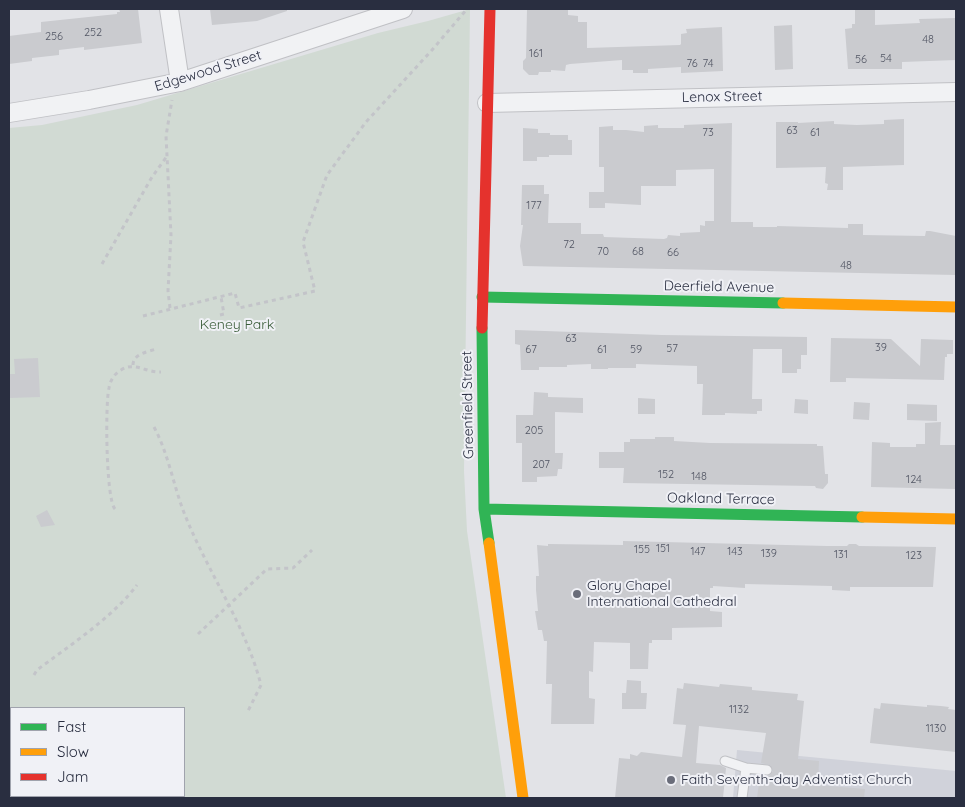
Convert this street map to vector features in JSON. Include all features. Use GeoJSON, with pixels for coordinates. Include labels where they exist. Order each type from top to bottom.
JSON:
{"type":"FeatureCollection","features":[{"type":"Feature","properties":{"kind":"street"},"geometry":{"type":"LineString","coordinates":[[169,9],[177,82]]}},
{"type":"Feature","properties":{"kind":"street","name":"Edgewood Street"},"geometry":{"type":"LineString","coordinates":[[9,113],[89,100],[177,82],[403,9]]}},
{"type":"Feature","properties":{"kind":"street","name":"Greenfield Street"},"geometry":{"type":"LineString","coordinates":[[490,9],[482,297],[484,509],[523,798]]}},
{"type":"Feature","properties":{"kind":"street","name":"Lenox Street"},"geometry":{"type":"LineString","coordinates":[[487,103],[956,92]]}},
{"type":"Feature","properties":{"kind":"street","name":"Deerfield Avenue"},"geometry":{"type":"LineString","coordinates":[[482,297],[956,307]]}},
{"type":"Feature","properties":{"kind":"street","name":"Oakland Terrace"},"geometry":{"type":"LineString","coordinates":[[484,509],[956,519]]}},
{"type":"Feature","properties":{"kind":"lane"},"geometry":{"type":"LineString","coordinates":[[724,761],[746,768],[767,770]]}},
{"type":"Feature","properties":{"kind":"lane"},"geometry":{"type":"LineString","coordinates":[[742,798],[746,768]]}},
{"type":"Feature","properties":{"kind":"path"},"geometry":{"type":"LineString","coordinates":[[143,316],[234,293],[239,308],[315,291],[303,242],[327,175],[366,122],[467,9]]}},
{"type":"Feature","properties":{"kind":"path"},"geometry":{"type":"LineString","coordinates":[[170,308],[168,291],[171,236],[166,136],[177,82]]}},
{"type":"Feature","properties":{"kind":"path"},"geometry":{"type":"LineString","coordinates":[[102,264],[152,176],[168,156]]}},
{"type":"Feature","properties":{"kind":"path"},"geometry":{"type":"LineString","coordinates":[[220,315],[224,314],[221,297]]}},
{"type":"Feature","properties":{"kind":"path"},"geometry":{"type":"LineString","coordinates":[[133,365],[133,360],[137,356],[156,349]]}},
{"type":"Feature","properties":{"kind":"path"},"geometry":{"type":"LineString","coordinates":[[116,509],[112,506],[110,499],[106,404],[109,387],[114,375],[122,369],[133,365],[161,372]]}},
{"type":"Feature","properties":{"kind":"path"},"geometry":{"type":"LineString","coordinates":[[154,428],[161,440],[184,510],[208,567],[245,637],[261,685],[247,713]]}},
{"type":"Feature","properties":{"kind":"path"},"geometry":{"type":"LineString","coordinates":[[198,634],[268,569],[293,568],[312,550]]}},
{"type":"Feature","properties":{"kind":"path"},"geometry":{"type":"LineString","coordinates":[[34,675],[37,670],[84,636],[137,585]]}},
{"type":"Feature","properties":{"kind":"shaded area"},"geometry":{"type":"Polygon","coordinates":[[[737,750],[956,771],[956,798],[733,798],[737,750]]]}},
{"type":"Feature","properties":{"kind":"green space","name":"Keney Park"},"geometry":{"type":"Polygon","coordinates":[[[470,9],[464,471],[467,531],[506,798],[9,798],[9,128],[42,125],[137,105],[378,33],[470,9]]]}},
{"type":"Feature","properties":{"kind":"building"},"geometry":{"type":"Polygon","coordinates":[[[119,9],[138,9],[142,43],[84,50],[84,47],[59,50],[59,55],[32,58],[32,61],[9,64],[9,36],[41,32],[41,22],[117,14],[117,12],[120,12],[119,9]]]}},
{"type":"Feature","properties":{"kind":"building"},"geometry":{"type":"Polygon","coordinates":[[[210,9],[287,9],[287,11],[257,21],[212,25],[210,9]]]}},
{"type":"Feature","properties":{"kind":"building"},"geometry":{"type":"Polygon","coordinates":[[[527,9],[568,9],[568,15],[578,16],[578,22],[587,22],[587,48],[680,45],[681,34],[687,33],[686,29],[722,27],[723,71],[681,73],[681,67],[648,69],[648,73],[633,73],[633,70],[622,70],[622,60],[570,64],[566,65],[565,71],[551,70],[551,72],[539,72],[538,75],[529,75],[523,69],[523,61],[526,58],[527,9]]]}},
{"type":"Feature","properties":{"kind":"building"},"geometry":{"type":"Polygon","coordinates":[[[855,9],[875,9],[875,25],[920,23],[919,19],[956,18],[956,60],[902,62],[902,69],[848,69],[845,29],[852,28],[852,24],[855,24],[855,9]]]}},
{"type":"Feature","properties":{"kind":"building"},"geometry":{"type":"Polygon","coordinates":[[[792,25],[793,69],[775,70],[774,26],[792,25]]]}},
{"type":"Feature","properties":{"kind":"building"},"geometry":{"type":"Polygon","coordinates":[[[904,119],[904,165],[843,167],[843,190],[827,190],[828,184],[825,183],[826,167],[776,168],[776,122],[834,121],[834,124],[857,125],[884,124],[884,120],[904,119]]]}},
{"type":"Feature","properties":{"kind":"building"},"geometry":{"type":"Polygon","coordinates":[[[732,123],[731,222],[753,222],[753,227],[848,228],[848,224],[863,224],[863,235],[925,236],[926,231],[930,231],[956,236],[956,275],[523,266],[520,246],[523,225],[521,225],[522,185],[544,185],[544,194],[549,194],[548,223],[581,223],[581,234],[603,234],[604,237],[664,239],[668,235],[680,236],[680,233],[700,232],[700,225],[705,226],[705,221],[714,221],[714,169],[676,170],[676,186],[641,186],[641,205],[605,203],[605,208],[589,208],[589,192],[604,192],[604,167],[599,167],[599,127],[613,126],[613,130],[644,132],[644,126],[658,125],[658,128],[684,128],[684,125],[732,123]]]}},
{"type":"Feature","properties":{"kind":"building"},"geometry":{"type":"Polygon","coordinates":[[[523,128],[538,129],[538,133],[550,133],[550,135],[568,135],[568,140],[572,140],[572,155],[549,155],[549,157],[537,157],[537,161],[523,161],[523,128]]]}},
{"type":"Feature","properties":{"kind":"building"},"geometry":{"type":"Polygon","coordinates":[[[515,330],[807,337],[807,355],[801,355],[801,369],[797,369],[797,373],[782,373],[782,349],[753,349],[752,399],[762,399],[762,411],[757,411],[757,414],[725,413],[725,415],[702,415],[703,384],[697,384],[697,366],[636,364],[636,368],[591,369],[591,364],[567,365],[567,367],[539,367],[539,370],[521,370],[520,345],[515,344],[515,330]]]}},
{"type":"Feature","properties":{"kind":"building"},"geometry":{"type":"Polygon","coordinates":[[[831,338],[891,339],[920,366],[921,339],[953,340],[953,354],[947,354],[947,357],[945,357],[944,380],[846,378],[846,382],[830,382],[831,338]]]}},
{"type":"Feature","properties":{"kind":"building"},"geometry":{"type":"Polygon","coordinates":[[[38,358],[40,397],[9,398],[9,374],[15,374],[14,359],[38,358]]]}},
{"type":"Feature","properties":{"kind":"building"},"geometry":{"type":"Polygon","coordinates":[[[534,392],[548,393],[548,397],[583,398],[583,413],[555,412],[555,453],[563,453],[562,469],[558,469],[557,476],[537,477],[537,482],[522,482],[522,443],[516,443],[516,415],[533,415],[534,392]]]}},
{"type":"Feature","properties":{"kind":"building"},"geometry":{"type":"Polygon","coordinates":[[[638,398],[655,399],[655,414],[638,414],[638,398]]]}},
{"type":"Feature","properties":{"kind":"building"},"geometry":{"type":"Polygon","coordinates":[[[795,399],[808,400],[808,414],[794,413],[795,399]]]}},
{"type":"Feature","properties":{"kind":"building"},"geometry":{"type":"Polygon","coordinates":[[[854,402],[870,403],[869,420],[853,419],[854,402]]]}},
{"type":"Feature","properties":{"kind":"building"},"geometry":{"type":"Polygon","coordinates":[[[907,404],[937,405],[937,421],[907,420],[907,404]]]}},
{"type":"Feature","properties":{"kind":"building"},"geometry":{"type":"Polygon","coordinates":[[[941,422],[940,445],[956,445],[956,489],[871,487],[872,442],[890,443],[890,447],[916,447],[916,444],[925,444],[925,423],[941,422]]]}},
{"type":"Feature","properties":{"kind":"building"},"geometry":{"type":"Polygon","coordinates":[[[655,437],[674,437],[674,441],[710,443],[817,444],[817,446],[823,446],[825,474],[828,474],[828,483],[823,489],[816,488],[815,486],[623,483],[624,468],[599,468],[599,452],[624,452],[624,442],[630,442],[630,439],[655,439],[655,437]]]}},
{"type":"Feature","properties":{"kind":"building"},"geometry":{"type":"Polygon","coordinates":[[[47,510],[55,525],[41,527],[36,516],[47,510]]]}},
{"type":"Feature","properties":{"kind":"building"},"geometry":{"type":"Polygon","coordinates":[[[623,541],[936,547],[933,587],[850,587],[850,591],[832,590],[832,586],[745,584],[745,588],[713,586],[713,588],[710,588],[710,611],[722,612],[722,627],[672,628],[672,640],[652,640],[652,643],[649,643],[648,669],[630,669],[630,643],[594,642],[593,672],[589,671],[589,698],[595,699],[594,724],[551,724],[552,684],[546,684],[547,641],[544,641],[542,630],[538,630],[535,611],[538,611],[536,590],[536,576],[539,576],[537,545],[623,545],[623,541]]]}},
{"type":"Feature","properties":{"kind":"building"},"geometry":{"type":"Polygon","coordinates":[[[627,680],[641,681],[641,693],[647,693],[646,709],[622,709],[622,693],[626,693],[627,680]]]}},
{"type":"Feature","properties":{"kind":"building"},"geometry":{"type":"Polygon","coordinates":[[[684,683],[719,687],[720,684],[752,687],[752,690],[798,694],[797,700],[804,701],[798,759],[819,761],[818,785],[865,789],[864,798],[757,798],[760,776],[769,776],[773,771],[770,765],[761,763],[766,733],[699,726],[696,763],[720,765],[726,768],[723,798],[615,798],[619,758],[630,759],[630,754],[637,756],[641,752],[682,757],[686,725],[673,724],[677,688],[683,689],[684,683]]]}},
{"type":"Feature","properties":{"kind":"building"},"geometry":{"type":"Polygon","coordinates":[[[881,703],[927,707],[927,705],[941,706],[956,710],[956,752],[870,743],[874,708],[880,709],[881,703]]]}},
{"type":"Feature","properties":{"kind":"traffic: fast"},"geometry":{"type":"LineString","coordinates":[[482,297],[783,303]]}},
{"type":"Feature","properties":{"kind":"traffic: fast"},"geometry":{"type":"LineString","coordinates":[[482,328],[484,509],[489,543]]}},
{"type":"Feature","properties":{"kind":"traffic: fast"},"geometry":{"type":"LineString","coordinates":[[484,509],[862,517]]}},
{"type":"Feature","properties":{"kind":"traffic: slow"},"geometry":{"type":"LineString","coordinates":[[783,303],[956,307]]}},
{"type":"Feature","properties":{"kind":"traffic: slow"},"geometry":{"type":"LineString","coordinates":[[862,517],[956,519]]}},
{"type":"Feature","properties":{"kind":"traffic: slow"},"geometry":{"type":"LineString","coordinates":[[489,543],[523,798]]}},
{"type":"Feature","properties":{"kind":"traffic: jam"},"geometry":{"type":"LineString","coordinates":[[482,328],[490,9]]}},
{"type":"Feature","properties":{"kind":"place","name":"Glory Chapel International Cathedral"},"geometry":{"type":"Point","coordinates":[577,594]}},
{"type":"Feature","properties":{"kind":"place","name":"Faith Seventh-day Adventist Church"},"geometry":{"type":"Point","coordinates":[671,780]}}]}
